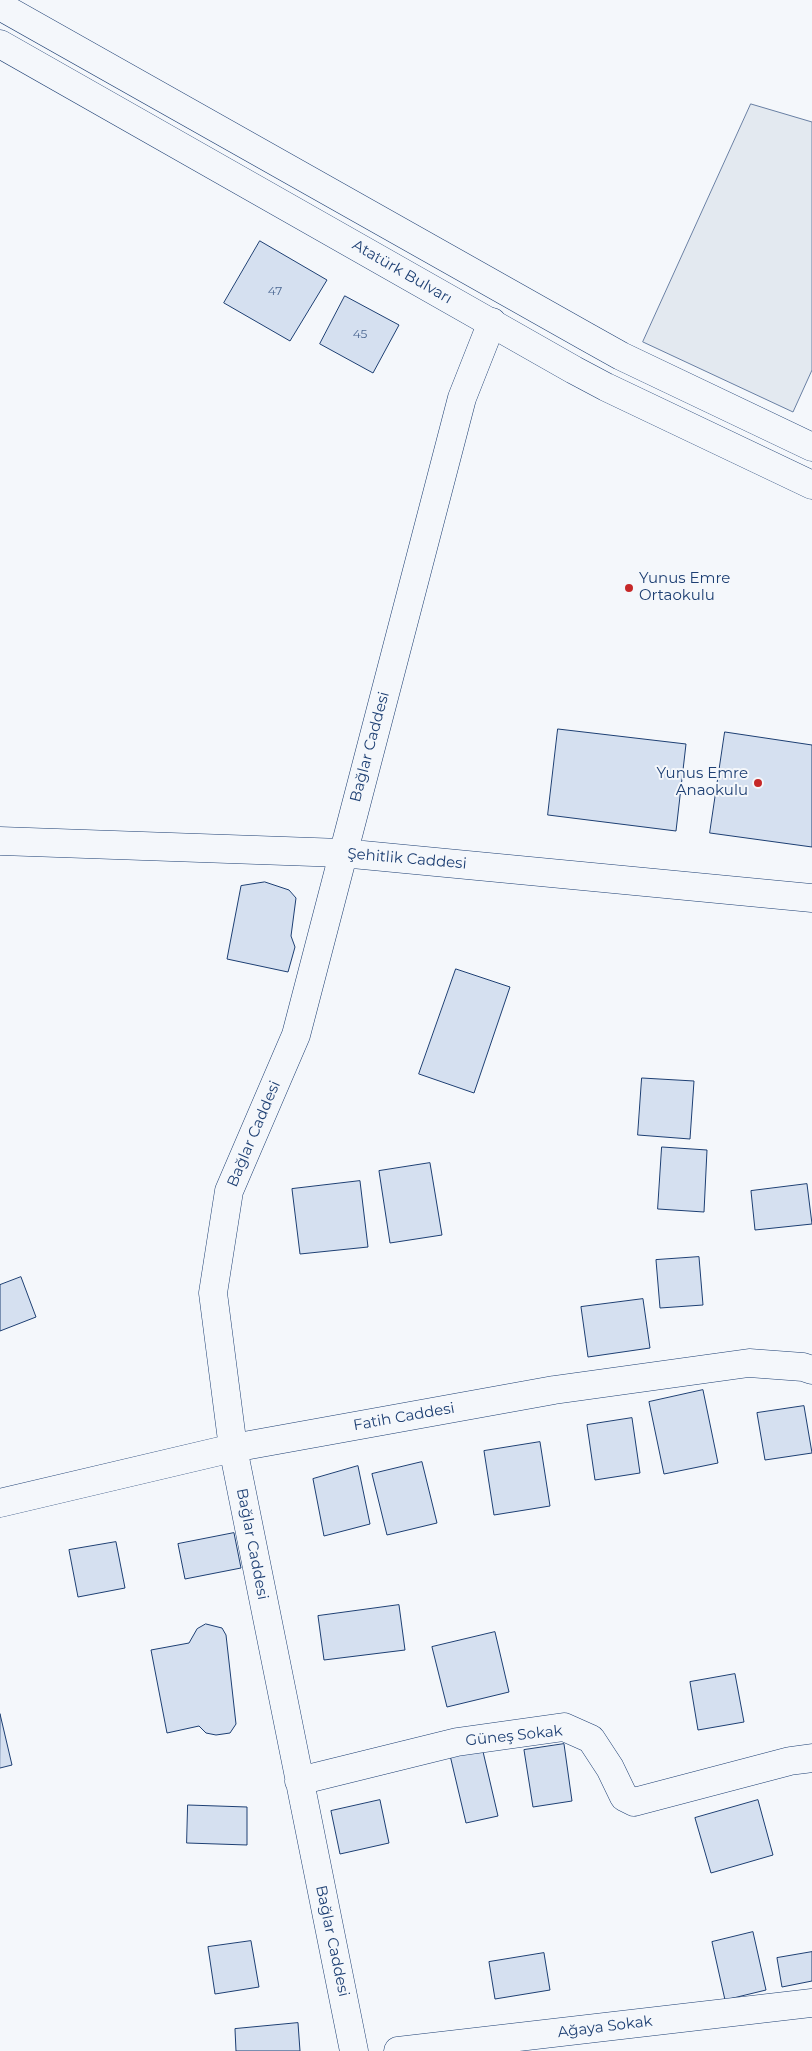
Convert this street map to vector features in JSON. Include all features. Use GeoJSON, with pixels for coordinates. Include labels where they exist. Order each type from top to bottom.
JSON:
{"type":"FeatureCollection","features":[{"type":"Feature","properties":{"kind":"street"},"geometry":{"type":"LineString","coordinates":[[0,6],[595,342],[812,447]]}},
{"type":"Feature","properties":{"kind":"street","name":"Atatürk Bulvarı"},"geometry":{"type":"LineString","coordinates":[[0,44],[606,387],[812,485]]}},
{"type":"Feature","properties":{"kind":"street","name":"Bağlar Caddesi"},"geometry":{"type":"LineString","coordinates":[[354,2051],[233,1448],[213,1293],[229,1191],[296,1035],[462,398],[492,322]]}},
{"type":"Feature","properties":{"kind":"street","name":"Şehitlik Caddesi"},"geometry":{"type":"LineString","coordinates":[[0,841],[342,853],[812,898]]}},
{"type":"Feature","properties":{"kind":"street","name":"Fatih Caddesi"},"geometry":{"type":"LineString","coordinates":[[0,1503],[233,1448],[554,1390],[749,1363],[812,1370]]}},
{"type":"Feature","properties":{"kind":"street","name":"Güneş Sokak"},"geometry":{"type":"LineString","coordinates":[[299,1781],[457,1742],[564,1728],[591,1739],[610,1768],[624,1797],[634,1802],[790,1761],[812,1758]]}},
{"type":"Feature","properties":{"kind":"street","name":"Ağaya Sokak"},"geometry":{"type":"LineString","coordinates":[[398,2051],[812,2003]]}},
{"type":"Feature","properties":{"kind":"shaded area"},"geometry":{"type":"Polygon","coordinates":[[[751,104],[812,122],[812,370],[793,412],[643,342],[751,104]]]}},
{"type":"Feature","properties":{"kind":"building"},"geometry":{"type":"Polygon","coordinates":[[[260,241],[327,280],[290,341],[224,303],[260,241]]]}},
{"type":"Feature","properties":{"kind":"building"},"geometry":{"type":"Polygon","coordinates":[[[345,296],[399,325],[373,373],[320,344],[345,296]]]}},
{"type":"Feature","properties":{"kind":"building"},"geometry":{"type":"Polygon","coordinates":[[[558,729],[686,744],[676,831],[548,815],[558,729]]]}},
{"type":"Feature","properties":{"kind":"building"},"geometry":{"type":"Polygon","coordinates":[[[725,732],[812,745],[812,847],[710,833],[725,732]]]}},
{"type":"Feature","properties":{"kind":"building"},"geometry":{"type":"Polygon","coordinates":[[[265,882],[289,890],[296,898],[291,936],[295,947],[288,972],[227,959],[241,886],[265,882]]]}},
{"type":"Feature","properties":{"kind":"building"},"geometry":{"type":"Polygon","coordinates":[[[456,969],[510,987],[474,1093],[419,1074],[456,969]]]}},
{"type":"Feature","properties":{"kind":"building"},"geometry":{"type":"Polygon","coordinates":[[[642,1078],[694,1081],[690,1139],[638,1135],[642,1078]]]}},
{"type":"Feature","properties":{"kind":"building"},"geometry":{"type":"Polygon","coordinates":[[[662,1147],[707,1150],[704,1212],[658,1209],[662,1147]]]}},
{"type":"Feature","properties":{"kind":"building"},"geometry":{"type":"Polygon","coordinates":[[[430,1163],[442,1235],[390,1243],[379,1171],[430,1163]]]}},
{"type":"Feature","properties":{"kind":"building"},"geometry":{"type":"Polygon","coordinates":[[[360,1181],[368,1247],[300,1254],[292,1189],[360,1181]]]}},
{"type":"Feature","properties":{"kind":"building"},"geometry":{"type":"Polygon","coordinates":[[[807,1184],[812,1224],[755,1230],[751,1191],[807,1184]]]}},
{"type":"Feature","properties":{"kind":"building"},"geometry":{"type":"Polygon","coordinates":[[[699,1257],[703,1305],[660,1308],[656,1260],[699,1257]]]}},
{"type":"Feature","properties":{"kind":"building"},"geometry":{"type":"Polygon","coordinates":[[[21,1277],[36,1317],[0,1331],[0,1285],[21,1277]]]}},
{"type":"Feature","properties":{"kind":"building"},"geometry":{"type":"Polygon","coordinates":[[[643,1299],[650,1348],[588,1357],[581,1307],[643,1299]]]}},
{"type":"Feature","properties":{"kind":"building"},"geometry":{"type":"Polygon","coordinates":[[[703,1390],[718,1463],[664,1474],[649,1402],[703,1390]]]}},
{"type":"Feature","properties":{"kind":"building"},"geometry":{"type":"Polygon","coordinates":[[[804,1406],[812,1453],[765,1460],[757,1413],[804,1406]]]}},
{"type":"Feature","properties":{"kind":"building"},"geometry":{"type":"Polygon","coordinates":[[[632,1418],[640,1473],[595,1480],[587,1425],[632,1418]]]}},
{"type":"Feature","properties":{"kind":"building"},"geometry":{"type":"Polygon","coordinates":[[[540,1442],[550,1506],[494,1515],[484,1451],[540,1442]]]}},
{"type":"Feature","properties":{"kind":"building"},"geometry":{"type":"Polygon","coordinates":[[[422,1462],[437,1523],[387,1535],[372,1474],[422,1462]]]}},
{"type":"Feature","properties":{"kind":"building"},"geometry":{"type":"Polygon","coordinates":[[[358,1466],[370,1524],[324,1536],[313,1479],[358,1466]]]}},
{"type":"Feature","properties":{"kind":"building"},"geometry":{"type":"Polygon","coordinates":[[[234,1533],[241,1568],[185,1579],[178,1544],[234,1533]]]}},
{"type":"Feature","properties":{"kind":"building"},"geometry":{"type":"Polygon","coordinates":[[[116,1542],[125,1588],[78,1597],[69,1550],[116,1542]]]}},
{"type":"Feature","properties":{"kind":"building"},"geometry":{"type":"Polygon","coordinates":[[[399,1605],[405,1650],[324,1660],[318,1616],[399,1605]]]}},
{"type":"Feature","properties":{"kind":"building"},"geometry":{"type":"Polygon","coordinates":[[[206,1624],[222,1628],[226,1635],[236,1724],[230,1733],[216,1735],[206,1733],[199,1726],[167,1733],[151,1650],[189,1643],[197,1629],[206,1624]]]}},
{"type":"Feature","properties":{"kind":"building"},"geometry":{"type":"Polygon","coordinates":[[[495,1632],[509,1692],[447,1707],[432,1647],[495,1632]]]}},
{"type":"Feature","properties":{"kind":"building"},"geometry":{"type":"Polygon","coordinates":[[[735,1674],[744,1722],[698,1730],[690,1682],[735,1674]]]}},
{"type":"Feature","properties":{"kind":"building"},"geometry":{"type":"Polygon","coordinates":[[[0,1714],[12,1765],[0,1768],[0,1714]]]}},
{"type":"Feature","properties":{"kind":"building"},"geometry":{"type":"Polygon","coordinates":[[[481,1743],[498,1816],[466,1823],[449,1751],[481,1743]]]}},
{"type":"Feature","properties":{"kind":"building"},"geometry":{"type":"Polygon","coordinates":[[[564,1744],[572,1801],[533,1807],[524,1750],[564,1744]]]}},
{"type":"Feature","properties":{"kind":"building"},"geometry":{"type":"Polygon","coordinates":[[[380,1800],[389,1843],[340,1854],[331,1811],[380,1800]]]}},
{"type":"Feature","properties":{"kind":"building"},"geometry":{"type":"Polygon","coordinates":[[[758,1800],[773,1855],[711,1873],[695,1818],[758,1800]]]}},
{"type":"Feature","properties":{"kind":"building"},"geometry":{"type":"Polygon","coordinates":[[[188,1805],[247,1807],[247,1845],[187,1843],[188,1805]]]}},
{"type":"Feature","properties":{"kind":"building"},"geometry":{"type":"Polygon","coordinates":[[[753,1932],[766,1990],[725,2000],[712,1942],[753,1932]]]}},
{"type":"Feature","properties":{"kind":"building"},"geometry":{"type":"Polygon","coordinates":[[[251,1941],[259,1987],[215,1994],[208,1947],[251,1941]]]}},
{"type":"Feature","properties":{"kind":"building"},"geometry":{"type":"Polygon","coordinates":[[[812,1952],[812,1981],[782,1987],[777,1958],[812,1952]]]}},
{"type":"Feature","properties":{"kind":"building"},"geometry":{"type":"Polygon","coordinates":[[[544,1953],[550,1990],[495,1999],[489,1962],[544,1953]]]}},
{"type":"Feature","properties":{"kind":"building"},"geometry":{"type":"Polygon","coordinates":[[[298,2023],[300,2051],[236,2051],[235,2029],[298,2023]]]}},
{"type":"Feature","properties":{"kind":"place","name":"Yunus Emre Ortaokulu"},"geometry":{"type":"Point","coordinates":[629,588]}},
{"type":"Feature","properties":{"kind":"place","name":"Yunus Emre Anaokulu"},"geometry":{"type":"Point","coordinates":[758,783]}}]}
